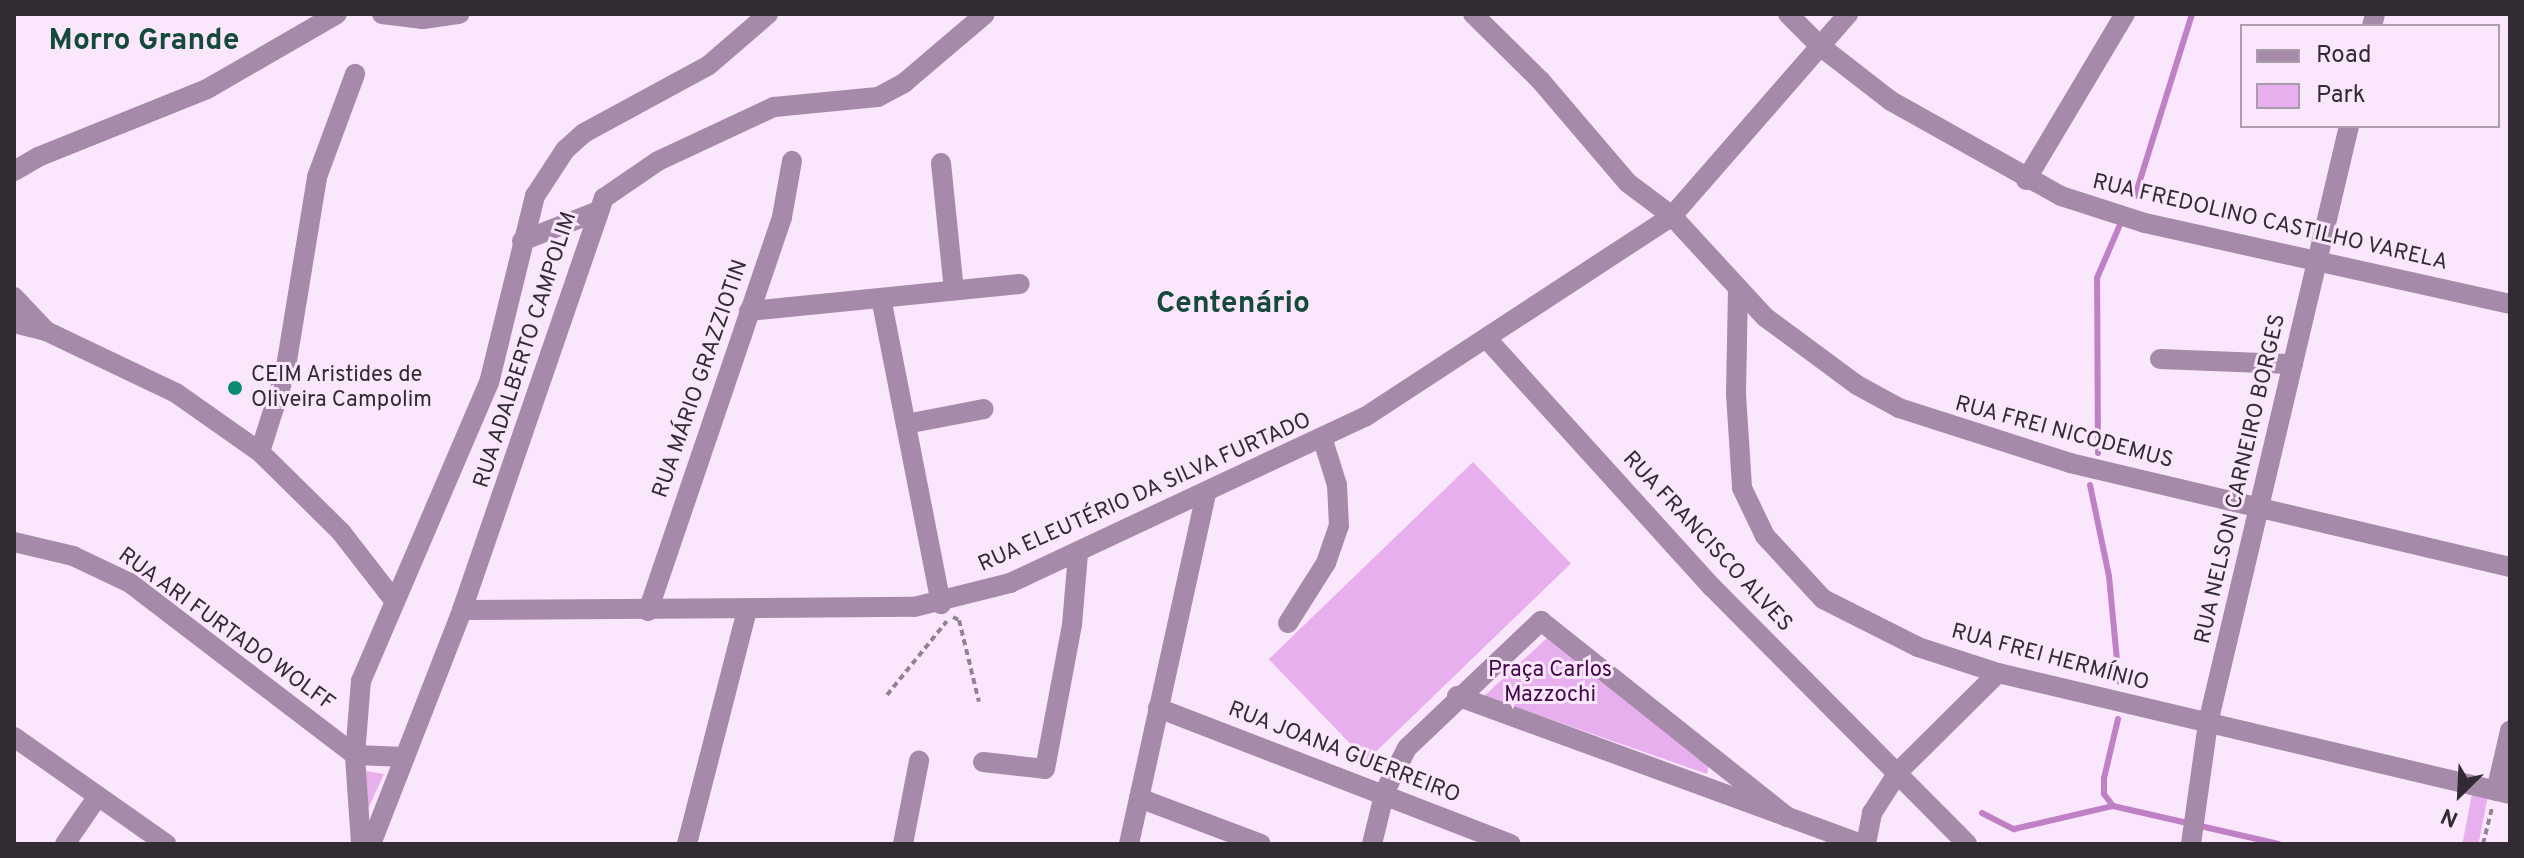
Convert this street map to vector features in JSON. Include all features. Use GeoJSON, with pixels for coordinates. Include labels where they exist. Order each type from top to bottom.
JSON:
{"type":"FeatureCollection","features":[{"type":"Feature","properties":{"kind":"street"},"geometry":{"type":"LineString","coordinates":[[14,171],[38,157],[207,89],[337,14]]}},
{"type":"Feature","properties":{"kind":"street"},"geometry":{"type":"LineString","coordinates":[[382,14],[423,19],[460,14]]}},
{"type":"Feature","properties":{"kind":"street"},"geometry":{"type":"LineString","coordinates":[[361,844],[355,755],[361,681],[393,599],[489,383],[535,196],[565,150],[605,120],[709,65],[768,14]]}},
{"type":"Feature","properties":{"kind":"street","name":"RUA ADALBERTO CAMPOLIM"},"geometry":{"type":"LineString","coordinates":[[462,610],[557,340],[596,212],[611,192],[638,172],[774,107],[878,97],[904,83],[985,14]]}},
{"type":"Feature","properties":{"kind":"street","name":"RUA FREI NICODEMUS"},"geometry":{"type":"LineString","coordinates":[[1473,14],[1540,80],[1628,183],[1672,216],[1765,317],[1834,370],[1927,420],[2070,463],[2510,567]]}},
{"type":"Feature","properties":{"kind":"street","name":"RUA FREDOLINO CASTILHO VARELA"},"geometry":{"type":"LineString","coordinates":[[1788,14],[1820,46],[1891,101],[2026,180],[2105,213],[2510,304]]}},
{"type":"Feature","properties":{"kind":"street","name":"RUA ELEUTÉRIO DA SILVA FURTADO"},"geometry":{"type":"LineString","coordinates":[[462,610],[946,610],[1323,440],[1487,339],[1672,216],[1848,14]]}},
{"type":"Feature","properties":{"kind":"street"},"geometry":{"type":"LineString","coordinates":[[2026,180],[2125,14]]}},
{"type":"Feature","properties":{"kind":"street"},"geometry":{"type":"LineString","coordinates":[[260,452],[291,343],[317,177],[355,74]]}},
{"type":"Feature","properties":{"kind":"street","name":"RUA NELSON CARNEIRO BORGES"},"geometry":{"type":"LineString","coordinates":[[2192,838],[2208,723],[2349,128]]}},
{"type":"Feature","properties":{"kind":"street","name":"RUA MÁRIO GRAZZIOTIN"},"geometry":{"type":"LineString","coordinates":[[648,611],[782,217],[792,161]]}},
{"type":"Feature","properties":{"kind":"street"},"geometry":{"type":"LineString","coordinates":[[941,163],[954,290]]}},
{"type":"Feature","properties":{"kind":"street"},"geometry":{"type":"LineString","coordinates":[[522,241],[596,212]]}},
{"type":"Feature","properties":{"kind":"street"},"geometry":{"type":"LineString","coordinates":[[749,311],[1020,284]]}},
{"type":"Feature","properties":{"kind":"street","name":"RUA FREI HERMÍNIO"},"geometry":{"type":"LineString","coordinates":[[1738,289],[1738,454],[1742,488],[1765,536],[1823,599],[1918,647],[1998,673],[2503,793]]}},
{"type":"Feature","properties":{"kind":"street"},"geometry":{"type":"LineString","coordinates":[[14,297],[46,331]]}},
{"type":"Feature","properties":{"kind":"street"},"geometry":{"type":"LineString","coordinates":[[881,298],[946,610]]}},
{"type":"Feature","properties":{"kind":"street"},"geometry":{"type":"LineString","coordinates":[[14,323],[46,331],[176,393],[260,452],[341,532],[393,599]]}},
{"type":"Feature","properties":{"kind":"street","name":"RUA FRANCISCO ALVES"},"geometry":{"type":"LineString","coordinates":[[1487,339],[1696,570],[1899,771],[1967,844]]}},
{"type":"Feature","properties":{"kind":"street"},"geometry":{"type":"LineString","coordinates":[[2160,359],[2293,364]]}},
{"type":"Feature","properties":{"kind":"street"},"geometry":{"type":"LineString","coordinates":[[906,424],[984,409]]}},
{"type":"Feature","properties":{"kind":"street"},"geometry":{"type":"LineString","coordinates":[[1288,623],[1326,563],[1339,526],[1337,485],[1323,440]]}},
{"type":"Feature","properties":{"kind":"street"},"geometry":{"type":"LineString","coordinates":[[1129,844],[1206,494]]}},
{"type":"Feature","properties":{"kind":"street","name":"RUA ARI FURTADO WOLFF"},"geometry":{"type":"LineString","coordinates":[[14,542],[73,556],[130,583],[355,755]]}},
{"type":"Feature","properties":{"kind":"street"},"geometry":{"type":"LineString","coordinates":[[983,762],[1045,769],[1072,625],[1078,553]]}},
{"type":"Feature","properties":{"kind":"street"},"geometry":{"type":"LineString","coordinates":[[371,844],[462,610]]}},
{"type":"Feature","properties":{"kind":"street"},"geometry":{"type":"LineString","coordinates":[[687,844],[747,610]]}},
{"type":"Feature","properties":{"kind":"street"},"geometry":{"type":"LineString","coordinates":[[1372,844],[1385,791],[1407,748],[1457,696],[1541,621],[1787,817]]}},
{"type":"Feature","properties":{"kind":"street"},"geometry":{"type":"LineString","coordinates":[[1457,696],[1864,844],[1872,813],[1899,771],[1998,673]]}},
{"type":"Feature","properties":{"kind":"street","name":"RUA JOANA GUERREIRO"},"geometry":{"type":"LineString","coordinates":[[1158,708],[1385,791],[1511,844]]}},
{"type":"Feature","properties":{"kind":"street"},"geometry":{"type":"LineString","coordinates":[[2503,793],[2510,731]]}},
{"type":"Feature","properties":{"kind":"street"},"geometry":{"type":"LineString","coordinates":[[14,737],[166,844]]}},
{"type":"Feature","properties":{"kind":"street"},"geometry":{"type":"LineString","coordinates":[[355,755],[405,757]]}},
{"type":"Feature","properties":{"kind":"street"},"geometry":{"type":"LineString","coordinates":[[903,844],[919,761]]}},
{"type":"Feature","properties":{"kind":"street"},"geometry":{"type":"LineString","coordinates":[[65,844],[98,796]]}},
{"type":"Feature","properties":{"kind":"street"},"geometry":{"type":"LineString","coordinates":[[1139,798],[1261,844]]}},
{"type":"Feature","properties":{"kind":"path"},"geometry":{"type":"LineString","coordinates":[[887,695],[946,610],[959,620],[979,702]]}},
{"type":"Feature","properties":{"kind":"path"},"geometry":{"type":"LineString","coordinates":[[2483,844],[2503,793]]}},
{"type":"Feature","properties":{"kind":"green space"},"geometry":{"type":"Polygon","coordinates":[[[1473,462],[1571,563],[1367,761],[1269,659],[1473,462]]]}},
{"type":"Feature","properties":{"kind":"green space","name":"Praça Carlos Mazzochi"},"geometry":{"type":"Polygon","coordinates":[[[1548,637],[1709,764],[1707,774],[1484,696],[1548,637]]]}},
{"type":"Feature","properties":{"kind":"green space"},"geometry":{"type":"Polygon","coordinates":[[[366,771],[384,774],[363,820],[366,771]]]}},
{"type":"Feature","properties":{"kind":"green space"},"geometry":{"type":"Polygon","coordinates":[[[2472,794],[2488,797],[2479,844],[2462,844],[2472,794]]]}},
{"type":"Feature","properties":{"kind":"waterway"},"geometry":{"type":"LineString","coordinates":[[2135,196],[2192,14]]}},
{"type":"Feature","properties":{"kind":"waterway"},"geometry":{"type":"LineString","coordinates":[[2098,453],[2097,278],[2119,227]]}},
{"type":"Feature","properties":{"kind":"waterway"},"geometry":{"type":"LineString","coordinates":[[2090,485],[2109,576],[2119,682]]}},
{"type":"Feature","properties":{"kind":"waterway"},"geometry":{"type":"LineString","coordinates":[[2118,719],[2104,778],[2104,794],[2113,806],[2279,844]]}},
{"type":"Feature","properties":{"kind":"waterway"},"geometry":{"type":"LineString","coordinates":[[1982,813],[2014,829],[2113,806]]}},
{"type":"Feature","properties":{"kind":"place","name":"CEIM Aristides de Oliveira Campolim"},"geometry":{"type":"Point","coordinates":[235,388]}},
{"type":"Feature","properties":{"kind":"district","name":"Morro Grande"},"geometry":{"type":"Point","coordinates":[144,42]}},
{"type":"Feature","properties":{"kind":"district","name":"Centenário"},"geometry":{"type":"Point","coordinates":[1233,305]}}]}
